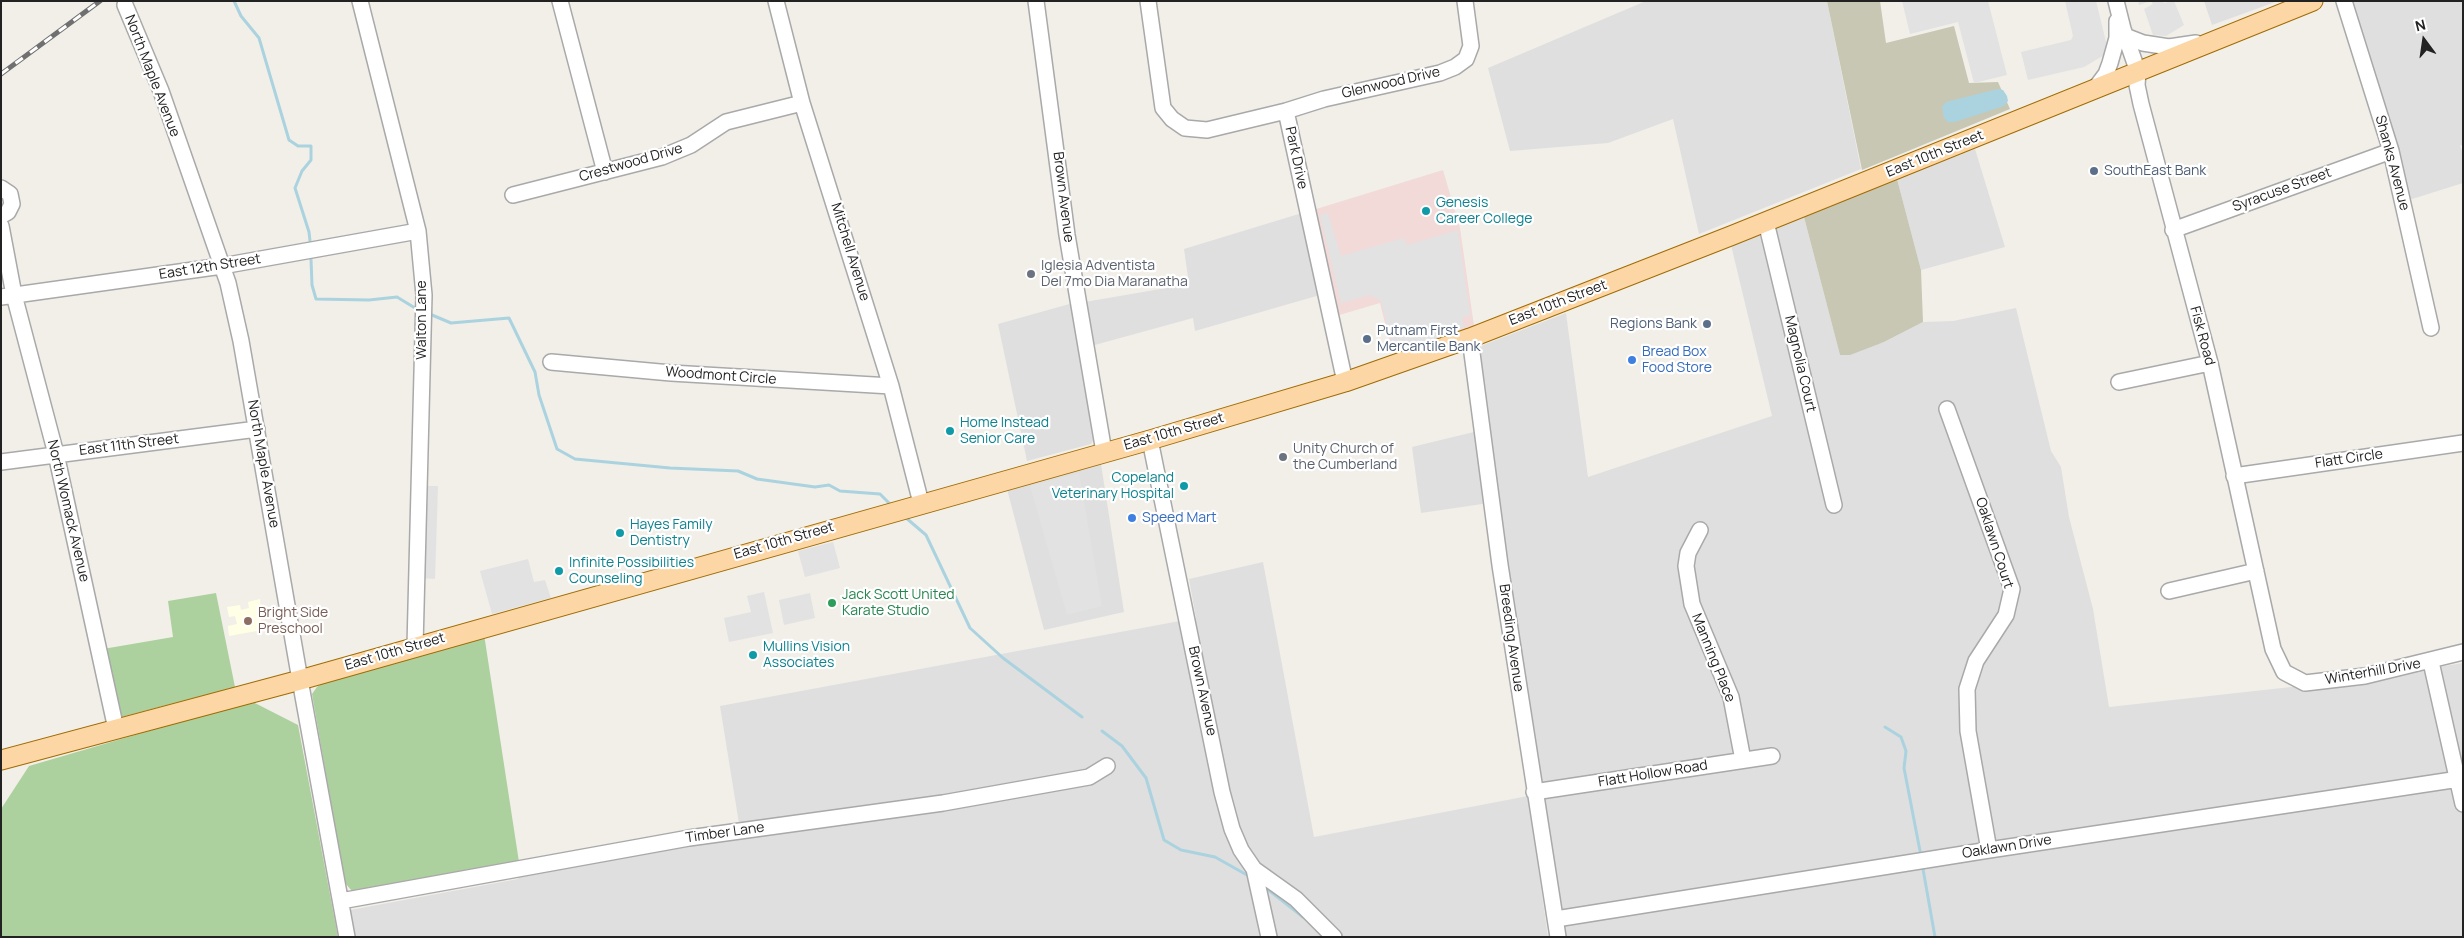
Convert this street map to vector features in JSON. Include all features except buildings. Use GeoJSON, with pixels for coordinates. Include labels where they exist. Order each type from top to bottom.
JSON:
{"type":"FeatureCollection","features":[{"type":"Feature","properties":{"kind":"main road","name":"East 10th Street"},"geometry":{"type":"LineString","coordinates":[[5,761],[300,680],[921,503],[1150,440],[1345,382],[1470,338],[1766,222],[2313,1]]}},
{"type":"Feature","properties":{"kind":"street","name":"Walton Lane"},"geometry":{"type":"LineString","coordinates":[[360,1],[418,231],[424,295],[415,646]]}},
{"type":"Feature","properties":{"kind":"street"},"geometry":{"type":"LineString","coordinates":[[560,1],[605,172]]}},
{"type":"Feature","properties":{"kind":"street","name":"Mitchell Avenue"},"geometry":{"type":"LineString","coordinates":[[776,1],[802,103],[891,386],[921,503]]}},
{"type":"Feature","properties":{"kind":"street","name":"Brown Avenue"},"geometry":{"type":"LineString","coordinates":[[1036,1],[1067,235],[1104,452]]}},
{"type":"Feature","properties":{"kind":"street","name":"Park Drive"},"geometry":{"type":"LineString","coordinates":[[1148,1],[1160,95],[1163,108],[1172,119],[1185,128],[1207,130],[1286,111],[1345,382]]}},
{"type":"Feature","properties":{"kind":"street","name":"Glenwood Drive"},"geometry":{"type":"LineString","coordinates":[[1286,111],[1324,98],[1440,73],[1455,67],[1466,59],[1471,46],[1466,1]]}},
{"type":"Feature","properties":{"kind":"street","name":"Shanks Avenue"},"geometry":{"type":"LineString","coordinates":[[2344,1],[2391,151],[2431,328]]}},
{"type":"Feature","properties":{"kind":"street"},"geometry":{"type":"LineString","coordinates":[[2094,90],[2106,74],[2114,51],[2117,38],[2116,3]]}},
{"type":"Feature","properties":{"kind":"street","name":"Fisk Road"},"geometry":{"type":"LineString","coordinates":[[2116,3],[2138,72],[2137,84],[2141,104],[2173,230],[2210,363],[2273,649],[2284,672]]}},
{"type":"Feature","properties":{"kind":"street","name":"North Maple Avenue"},"geometry":{"type":"LineString","coordinates":[[124,6],[161,91],[222,266],[241,341],[347,937]]}},
{"type":"Feature","properties":{"kind":"street"},"geometry":{"type":"LineString","coordinates":[[2125,36],[2143,43],[2169,47],[2222,38]]}},
{"type":"Feature","properties":{"kind":"street","name":"Crestwood Drive"},"geometry":{"type":"LineString","coordinates":[[513,194],[662,157],[691,146],[726,122],[802,103]]}},
{"type":"Feature","properties":{"kind":"street","name":"Syracuse Street"},"geometry":{"type":"LineString","coordinates":[[2173,230],[2391,151]]}},
{"type":"Feature","properties":{"kind":"street"},"geometry":{"type":"LineString","coordinates":[[1,188],[10,194],[12,204],[8,212],[1,216]]}},
{"type":"Feature","properties":{"kind":"street","name":"Magnolia Court"},"geometry":{"type":"LineString","coordinates":[[1766,222],[1834,506]]}},
{"type":"Feature","properties":{"kind":"street","name":"North Womack Avenue"},"geometry":{"type":"LineString","coordinates":[[1,226],[8,296],[56,454],[116,729]]}},
{"type":"Feature","properties":{"kind":"street","name":"East 12th Street"},"geometry":{"type":"LineString","coordinates":[[8,296],[222,266],[418,231]]}},
{"type":"Feature","properties":{"kind":"street","name":"Breeding Avenue"},"geometry":{"type":"LineString","coordinates":[[1470,338],[1500,565],[1558,937]]}},
{"type":"Feature","properties":{"kind":"street","name":"Woodmont Circle"},"geometry":{"type":"LineString","coordinates":[[551,362],[671,373],[891,386]]}},
{"type":"Feature","properties":{"kind":"street"},"geometry":{"type":"LineString","coordinates":[[2119,382],[2210,363]]}},
{"type":"Feature","properties":{"kind":"street","name":"Oaklawn Court"},"geometry":{"type":"LineString","coordinates":[[1947,410],[2012,589],[2006,615],[1976,661],[1967,689],[1968,731],[1988,850]]}},
{"type":"Feature","properties":{"kind":"street","name":"East 11th Street"},"geometry":{"type":"LineString","coordinates":[[1,462],[257,429]]}},
{"type":"Feature","properties":{"kind":"street","name":"Brown Avenue"},"geometry":{"type":"LineString","coordinates":[[1150,440],[1222,792],[1232,829],[1241,850],[1254,869],[1269,937]]}},
{"type":"Feature","properties":{"kind":"street","name":"Flatt Circle"},"geometry":{"type":"LineString","coordinates":[[2234,476],[2463,443]]}},
{"type":"Feature","properties":{"kind":"street","name":"Manning Place"},"geometry":{"type":"LineString","coordinates":[[1700,530],[1688,553],[1686,566],[1692,604],[1731,697],[1743,760]]}},
{"type":"Feature","properties":{"kind":"street"},"geometry":{"type":"LineString","coordinates":[[2169,591],[2256,571]]}},
{"type":"Feature","properties":{"kind":"street","name":"Winterhill Drive"},"geometry":{"type":"LineString","coordinates":[[2284,672],[2305,683],[2365,676],[2430,662],[2463,652]]}},
{"type":"Feature","properties":{"kind":"street"},"geometry":{"type":"LineString","coordinates":[[2430,662],[2459,779],[2463,804]]}},
{"type":"Feature","properties":{"kind":"street","name":"Flatt Hollow Road"},"geometry":{"type":"LineString","coordinates":[[1534,792],[1772,756]]}},
{"type":"Feature","properties":{"kind":"street","name":"Timber Lane"},"geometry":{"type":"LineString","coordinates":[[341,901],[688,838],[943,803],[1089,776],[1107,766]]}},
{"type":"Feature","properties":{"kind":"street","name":"Oaklawn Drive"},"geometry":{"type":"LineString","coordinates":[[1556,919],[1988,850],[2459,779]]}},
{"type":"Feature","properties":{"kind":"street"},"geometry":{"type":"LineString","coordinates":[[1254,869],[1296,899],[1334,937]]}},
{"type":"Feature","properties":{"kind":"shaded area"},"geometry":{"type":"Polygon","coordinates":[[[1646,1],[1827,1],[1861,169],[1699,234],[1673,119],[1608,143],[1510,151],[1488,68],[1646,1]]]}},
{"type":"Feature","properties":{"kind":"shaded area"},"geometry":{"type":"Polygon","coordinates":[[[1827,1],[1880,1],[1886,43],[1954,26],[1969,83],[1998,82],[2010,109],[1862,170],[1827,1]]]}},
{"type":"Feature","properties":{"kind":"shaded area"},"geometry":{"type":"Polygon","coordinates":[[[1902,1],[1988,1],[2007,75],[1974,83],[1958,22],[1910,34],[1902,1]]]}},
{"type":"Feature","properties":{"kind":"shaded area"},"geometry":{"type":"Polygon","coordinates":[[[2065,1],[2096,1],[2107,46],[2106,54],[2084,67],[2028,80],[2021,52],[2071,40],[2073,36],[2065,1]]]}},
{"type":"Feature","properties":{"kind":"shaded area"},"geometry":{"type":"Polygon","coordinates":[[[2138,1],[2151,1],[2139,5],[2138,1]]]}},
{"type":"Feature","properties":{"kind":"shaded area"},"geometry":{"type":"Polygon","coordinates":[[[2151,1],[2163,1],[2164,3],[2174,1],[2184,25],[2166,36],[2153,35],[2144,9],[2153,4],[2151,1]]]}},
{"type":"Feature","properties":{"kind":"shaded area"},"geometry":{"type":"Polygon","coordinates":[[[2204,1],[2278,1],[2212,25],[2204,1]]]}},
{"type":"Feature","properties":{"kind":"shaded area"},"geometry":{"type":"Polygon","coordinates":[[[2349,1],[2463,1],[2463,144],[2460,146],[2463,153],[2463,183],[2409,200],[2349,1]]]}},
{"type":"Feature","properties":{"kind":"shaded area"},"geometry":{"type":"Polygon","coordinates":[[[1975,149],[2005,247],[1921,270],[1897,179],[1975,149]]]}},
{"type":"Feature","properties":{"kind":"shaded area"},"geometry":{"type":"Polygon","coordinates":[[[1443,170],[1460,228],[1474,326],[1393,355],[1380,303],[1336,316],[1313,210],[1443,170]]]}},
{"type":"Feature","properties":{"kind":"shaded area"},"geometry":{"type":"Polygon","coordinates":[[[1897,179],[1921,270],[1923,322],[1884,342],[1850,355],[1840,355],[1804,217],[1897,179]]]}},
{"type":"Feature","properties":{"kind":"shaded area"},"geometry":{"type":"Polygon","coordinates":[[[1302,213],[1320,295],[1195,331],[1193,318],[1091,346],[1085,302],[1189,284],[1184,249],[1302,213]]]}},
{"type":"Feature","properties":{"kind":"shaded area"},"geometry":{"type":"Polygon","coordinates":[[[1328,213],[1341,256],[1404,238],[1407,245],[1458,230],[1470,315],[1462,318],[1464,328],[1394,353],[1381,301],[1370,295],[1341,303],[1320,215],[1328,213]]]}},
{"type":"Feature","properties":{"kind":"shaded area"},"geometry":{"type":"Polygon","coordinates":[[[1804,217],[1840,355],[1884,342],[1923,322],[1953,321],[2016,308],[2051,451],[2061,467],[2069,517],[2093,609],[2109,707],[2364,679],[2463,663],[2463,937],[1564,937],[1499,511],[1479,350],[1483,345],[1566,313],[1588,477],[1772,416],[1731,245],[1804,217]]]}},
{"type":"Feature","properties":{"kind":"shaded area"},"geometry":{"type":"Polygon","coordinates":[[[1073,303],[1096,436],[1091,444],[1027,461],[998,324],[1073,303]]]}},
{"type":"Feature","properties":{"kind":"shaded area"},"geometry":{"type":"Polygon","coordinates":[[[1478,431],[1489,503],[1421,513],[1412,447],[1478,431]]]}},
{"type":"Feature","properties":{"kind":"shaded area"},"geometry":{"type":"Polygon","coordinates":[[[1101,464],[1124,612],[1044,630],[1007,489],[1101,464]]]}},
{"type":"Feature","properties":{"kind":"shaded area"},"geometry":{"type":"Polygon","coordinates":[[[1079,473],[1102,606],[1067,615],[1030,486],[1079,473]]]}},
{"type":"Feature","properties":{"kind":"shaded area"},"geometry":{"type":"Polygon","coordinates":[[[423,486],[438,486],[435,579],[421,578],[423,486]]]}},
{"type":"Feature","properties":{"kind":"shaded area"},"geometry":{"type":"Polygon","coordinates":[[[833,542],[840,568],[805,577],[798,551],[833,542]]]}},
{"type":"Feature","properties":{"kind":"shaded area"},"geometry":{"type":"Polygon","coordinates":[[[528,559],[534,582],[545,580],[551,598],[492,614],[480,571],[528,559]]]}},
{"type":"Feature","properties":{"kind":"shaded area"},"geometry":{"type":"Polygon","coordinates":[[[1263,562],[1314,837],[1528,796],[1548,937],[355,937],[350,910],[518,879],[519,862],[741,836],[720,706],[1196,618],[1189,579],[1263,562]]]}},
{"type":"Feature","properties":{"kind":"shaded area"},"geometry":{"type":"Polygon","coordinates":[[[764,592],[773,633],[729,642],[724,618],[751,612],[747,596],[764,592]]]}},
{"type":"Feature","properties":{"kind":"shaded area"},"geometry":{"type":"Polygon","coordinates":[[[810,593],[815,618],[784,625],[779,600],[810,593]]]}},
{"type":"Feature","properties":{"kind":"shaded area","name":"Bright Side Preschool"},"geometry":{"type":"Polygon","coordinates":[[[260,599],[262,630],[229,636],[228,626],[237,624],[235,616],[229,617],[227,607],[240,605],[241,610],[249,608],[248,602],[260,599]]]}},
{"type":"Feature","properties":{"kind":"green space"},"geometry":{"type":"Polygon","coordinates":[[[216,593],[235,687],[118,718],[103,649],[173,637],[168,601],[216,593]]]}},
{"type":"Feature","properties":{"kind":"green space"},"geometry":{"type":"Polygon","coordinates":[[[484,634],[519,862],[352,891],[345,883],[312,694],[317,687],[327,680],[484,634]]]}},
{"type":"Feature","properties":{"kind":"green space"},"geometry":{"type":"Polygon","coordinates":[[[251,701],[298,725],[338,937],[1,937],[1,809],[29,766],[251,701]]]}},
{"type":"Feature","properties":{"kind":"water"},"geometry":{"type":"Polygon","coordinates":[[[1998,89],[2003,90],[2007,96],[2008,101],[2004,106],[1955,122],[1948,122],[1944,118],[1942,107],[1946,102],[1998,89]]]}},
{"type":"Feature","properties":{"kind":"waterway"},"geometry":{"type":"LineString","coordinates":[[234,1],[241,16],[259,38],[289,140],[298,146],[311,146],[311,160],[302,171],[295,188],[310,241]]}},
{"type":"Feature","properties":{"kind":"waterway"},"geometry":{"type":"LineString","coordinates":[[311,259],[312,285],[316,299],[369,300],[397,297],[415,308]]}},
{"type":"Feature","properties":{"kind":"waterway"},"geometry":{"type":"LineString","coordinates":[[432,315],[451,323],[509,318],[535,372],[539,395],[557,449],[575,459],[670,468],[738,471],[757,479],[815,487],[829,485],[840,491],[880,494],[889,503]]}},
{"type":"Feature","properties":{"kind":"waterway"},"geometry":{"type":"LineString","coordinates":[[905,517],[926,535],[970,628],[1003,658],[1082,717]]}},
{"type":"Feature","properties":{"kind":"waterway"},"geometry":{"type":"LineString","coordinates":[[1885,727],[1901,737],[1906,751],[1904,768],[1920,851]]}},
{"type":"Feature","properties":{"kind":"waterway"},"geometry":{"type":"LineString","coordinates":[[1102,731],[1122,746],[1146,778],[1164,840],[1181,850],[1215,857],[1247,875]]}},
{"type":"Feature","properties":{"kind":"waterway"},"geometry":{"type":"LineString","coordinates":[[1923,869],[1935,937]]}},
{"type":"Feature","properties":{"kind":"waterway"},"geometry":{"type":"LineString","coordinates":[[1266,888],[1303,917]]}},
{"type":"Feature","properties":{"kind":"railway"},"geometry":{"type":"LineString","coordinates":[[1,74],[100,1]]}},
{"type":"Feature","properties":{"kind":"place","name":"SouthEast Bank"},"geometry":{"type":"Point","coordinates":[2094,171]}},
{"type":"Feature","properties":{"kind":"place","name":"Genesis Career College"},"geometry":{"type":"Point","coordinates":[1426,211]}},
{"type":"Feature","properties":{"kind":"place","name":"Iglesia Adventista Del 7mo Dia Maranatha"},"geometry":{"type":"Point","coordinates":[1031,274]}},
{"type":"Feature","properties":{"kind":"place","name":"Regions Bank"},"geometry":{"type":"Point","coordinates":[1707,324]}},
{"type":"Feature","properties":{"kind":"place","name":"Putnam First Mercantile Bank"},"geometry":{"type":"Point","coordinates":[1367,339]}},
{"type":"Feature","properties":{"kind":"place","name":"Bread Box Food Store"},"geometry":{"type":"Point","coordinates":[1632,360]}},
{"type":"Feature","properties":{"kind":"place","name":"Home Instead Senior Care"},"geometry":{"type":"Point","coordinates":[950,431]}},
{"type":"Feature","properties":{"kind":"place","name":"Unity Church of the Cumberland"},"geometry":{"type":"Point","coordinates":[1283,457]}},
{"type":"Feature","properties":{"kind":"place","name":"Copeland Veterinary Hospital"},"geometry":{"type":"Point","coordinates":[1184,486]}},
{"type":"Feature","properties":{"kind":"place","name":"Speed Mart"},"geometry":{"type":"Point","coordinates":[1132,518]}},
{"type":"Feature","properties":{"kind":"place","name":"Hayes Family Dentistry"},"geometry":{"type":"Point","coordinates":[620,533]}},
{"type":"Feature","properties":{"kind":"place","name":"Infinite Possibilities Counseling"},"geometry":{"type":"Point","coordinates":[559,571]}},
{"type":"Feature","properties":{"kind":"place","name":"Jack Scott United Karate Studio"},"geometry":{"type":"Point","coordinates":[832,603]}},
{"type":"Feature","properties":{"kind":"place","name":"Bright Side Preschool"},"geometry":{"type":"Point","coordinates":[248,621]}},
{"type":"Feature","properties":{"kind":"place","name":"Mullins Vision Associates"},"geometry":{"type":"Point","coordinates":[753,655]}}]}
